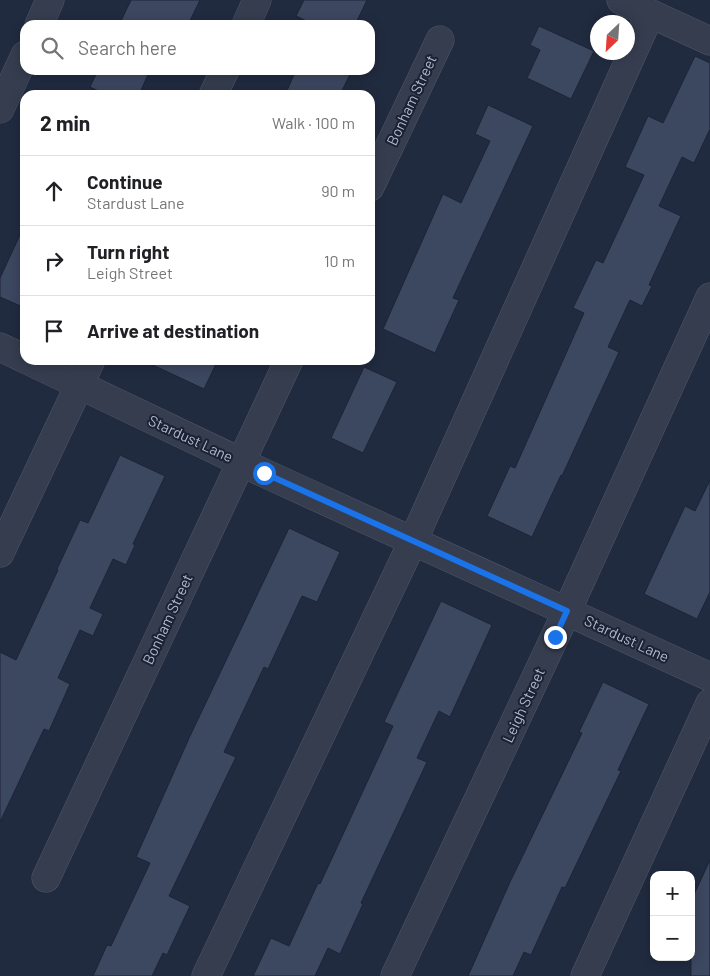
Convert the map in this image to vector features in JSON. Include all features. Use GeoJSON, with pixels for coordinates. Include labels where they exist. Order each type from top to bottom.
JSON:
{"type":"FeatureCollection","features":[{"type":"Feature","properties":{"kind":"street"},"geometry":{"type":"LineString","coordinates":[[41,20],[50,0]]}},
{"type":"Feature","properties":{"kind":"street"},"geometry":{"type":"LineString","coordinates":[[248,20],[257,0]]}},
{"type":"Feature","properties":{"kind":"street"},"geometry":{"type":"LineString","coordinates":[[620,0],[710,41]]}},
{"type":"Feature","properties":{"kind":"street"},"geometry":{"type":"LineString","coordinates":[[206,976],[413,541],[650,14]]}},
{"type":"Feature","properties":{"kind":"street","name":"Bonham Street"},"geometry":{"type":"LineString","coordinates":[[375,176],[440,40]]}},
{"type":"Feature","properties":{"kind":"street"},"geometry":{"type":"LineString","coordinates":[[0,109],[20,66]]}},
{"type":"Feature","properties":{"kind":"street"},"geometry":{"type":"LineString","coordinates":[[215,90],[223,75]]}},
{"type":"Feature","properties":{"kind":"street","name":"Leigh Street"},"geometry":{"type":"LineString","coordinates":[[395,976],[567,611],[710,297]]}},
{"type":"Feature","properties":{"kind":"street","name":"Stardust Lane"},"geometry":{"type":"LineString","coordinates":[[0,347],[20,357]]}},
{"type":"Feature","properties":{"kind":"street","name":"Stardust Lane"},"geometry":{"type":"LineString","coordinates":[[37,365],[241,462],[710,677]]}},
{"type":"Feature","properties":{"kind":"street"},"geometry":{"type":"LineString","coordinates":[[0,553],[89,365]]}},
{"type":"Feature","properties":{"kind":"street","name":"Bonham Street"},"geometry":{"type":"LineString","coordinates":[[46,878],[286,365]]}},
{"type":"Feature","properties":{"kind":"street"},"geometry":{"type":"LineString","coordinates":[[585,976],[710,703]]}},
{"type":"Feature","properties":{"kind":"building"},"geometry":{"type":"Polygon","coordinates":[[[131,0],[200,0],[190,20],[121,20],[131,0]]]}},
{"type":"Feature","properties":{"kind":"building"},"geometry":{"type":"Polygon","coordinates":[[[304,0],[367,0],[357,20],[304,20],[296,16],[304,0]]]}},
{"type":"Feature","properties":{"kind":"building"},"geometry":{"type":"Polygon","coordinates":[[[539,26],[590,49],[590,59],[571,99],[527,78],[540,50],[530,45],[539,26]]]}},
{"type":"Feature","properties":{"kind":"building"},"geometry":{"type":"Polygon","coordinates":[[[695,56],[710,63],[710,129],[694,163],[682,157],[659,206],[681,216],[649,285],[652,286],[642,306],[630,300],[608,347],[619,352],[532,537],[487,516],[510,466],[515,468],[584,313],[573,308],[596,260],[603,263],[644,175],[625,167],[648,116],[663,123],[695,56]]]}},
{"type":"Feature","properties":{"kind":"building"},"geometry":{"type":"Polygon","coordinates":[[[96,75],[148,75],[141,90],[96,90],[90,87],[96,75]]]}},
{"type":"Feature","properties":{"kind":"building"},"geometry":{"type":"Polygon","coordinates":[[[294,75],[350,75],[342,90],[287,90],[294,75]]]}},
{"type":"Feature","properties":{"kind":"building"},"geometry":{"type":"Polygon","coordinates":[[[488,105],[533,126],[453,298],[459,300],[435,353],[383,329],[443,194],[461,203],[490,141],[475,134],[488,105]]]}},
{"type":"Feature","properties":{"kind":"building"},"geometry":{"type":"Polygon","coordinates":[[[20,235],[20,306],[0,297],[0,278],[20,235]]]}},
{"type":"Feature","properties":{"kind":"building"},"geometry":{"type":"Polygon","coordinates":[[[153,365],[216,365],[204,389],[153,365]]]}},
{"type":"Feature","properties":{"kind":"building"},"geometry":{"type":"Polygon","coordinates":[[[364,367],[397,382],[363,453],[331,438],[364,367]]]}},
{"type":"Feature","properties":{"kind":"building"},"geometry":{"type":"Polygon","coordinates":[[[120,455],[165,476],[133,544],[135,545],[126,565],[113,559],[90,608],[103,614],[93,636],[80,630],[58,678],[70,684],[49,731],[44,729],[0,822],[0,652],[16,660],[80,520],[88,523],[120,455]]]}},
{"type":"Feature","properties":{"kind":"building"},"geometry":{"type":"Polygon","coordinates":[[[710,480],[710,592],[697,619],[644,594],[685,506],[695,511],[710,480]]]}},
{"type":"Feature","properties":{"kind":"building"},"geometry":{"type":"Polygon","coordinates":[[[289,528],[340,552],[317,602],[302,596],[268,669],[264,667],[224,752],[236,757],[169,896],[190,906],[167,955],[163,953],[152,976],[93,976],[107,945],[111,946],[150,863],[136,857],[190,736],[289,528]]]}},
{"type":"Feature","properties":{"kind":"building"},"geometry":{"type":"Polygon","coordinates":[[[441,601],[492,625],[450,717],[439,711],[417,758],[427,762],[361,903],[363,904],[340,954],[328,948],[315,976],[253,976],[271,938],[289,946],[318,883],[320,884],[393,726],[384,722],[441,601]]]}},
{"type":"Feature","properties":{"kind":"building"},"geometry":{"type":"Polygon","coordinates":[[[603,682],[649,704],[618,770],[621,771],[565,888],[562,887],[531,955],[524,952],[513,976],[468,976],[510,882],[582,733],[579,732],[603,682]]]}},
{"type":"Feature","properties":{"kind":"building"},"geometry":{"type":"Polygon","coordinates":[[[710,860],[710,976],[691,976],[691,961],[695,961],[695,892],[710,860]]]}},
{"type":"Feature","properties":{"kind":"route"},"geometry":{"type":"LineString","coordinates":[[264,473],[567,611],[555,637]]}}]}
